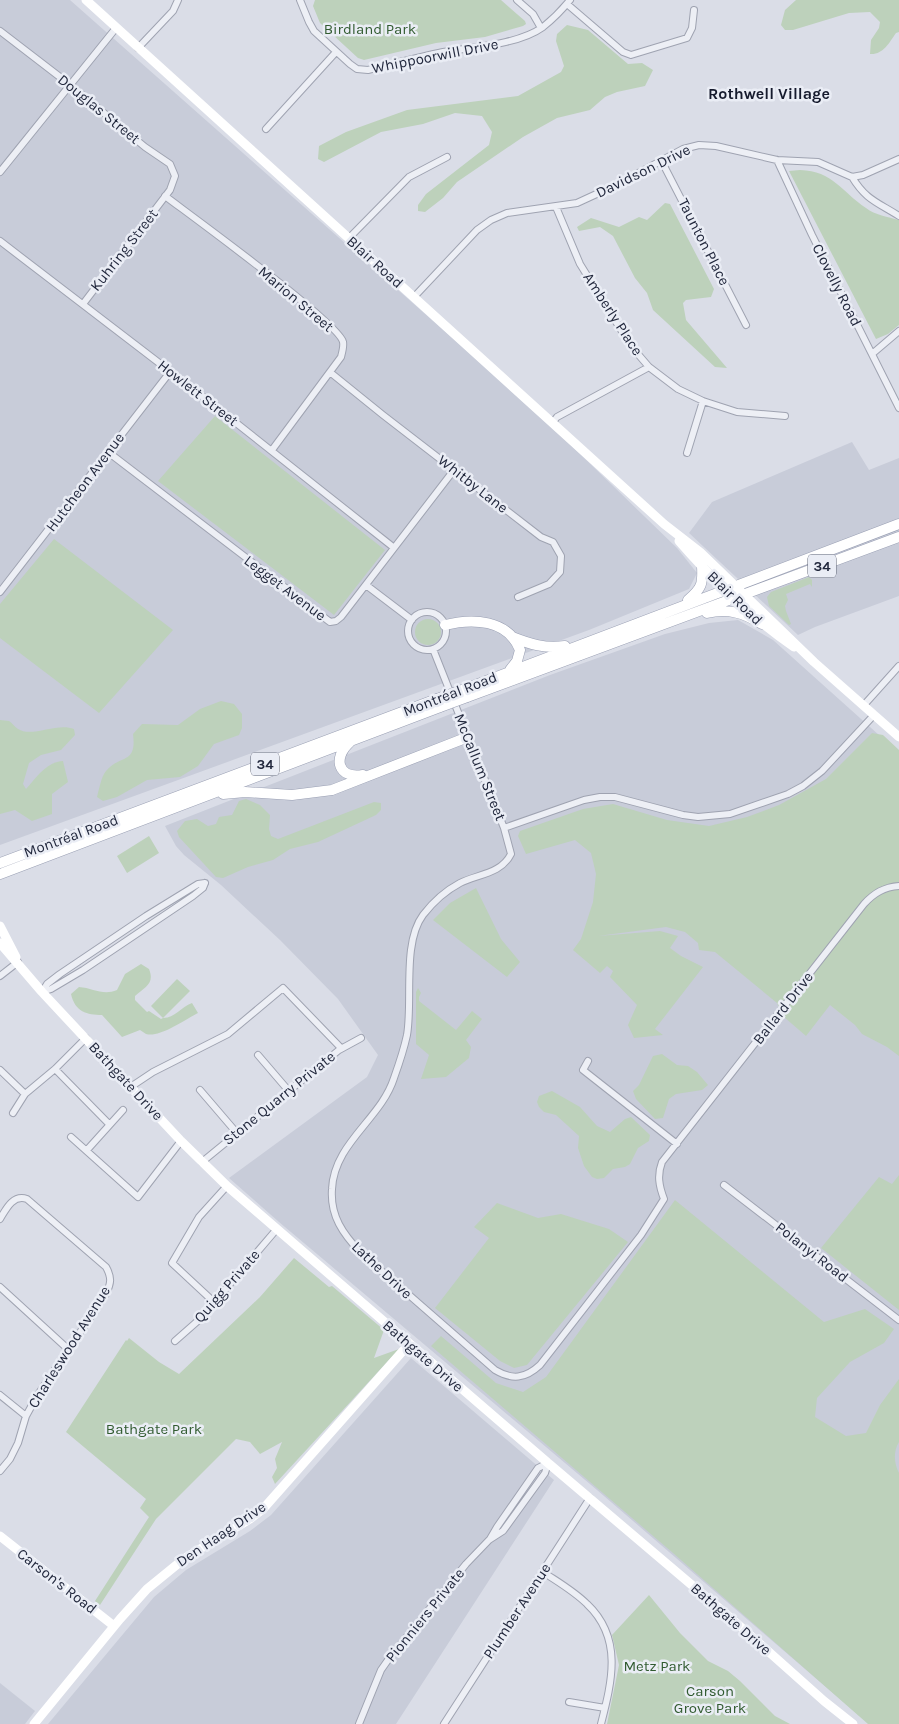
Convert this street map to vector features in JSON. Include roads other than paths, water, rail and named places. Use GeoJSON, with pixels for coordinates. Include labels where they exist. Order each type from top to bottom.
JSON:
{"type":"FeatureCollection","features":[{"type":"Feature","properties":{"kind":"main road","name":"Montréal Road"},"geometry":{"type":"LineString","coordinates":[[466,693],[508,672],[899,524]]}},
{"type":"Feature","properties":{"kind":"main road","name":"Montréal Road"},"geometry":{"type":"LineString","coordinates":[[0,863],[899,537]]}},
{"type":"Feature","properties":{"kind":"main road"},"geometry":{"type":"LineString","coordinates":[[681,606],[701,587],[703,583],[702,566]]}},
{"type":"Feature","properties":{"kind":"main road"},"geometry":{"type":"LineString","coordinates":[[680,618],[724,610],[745,615],[762,624]]}},
{"type":"Feature","properties":{"kind":"main road"},"geometry":{"type":"LineString","coordinates":[[445,625],[467,620],[484,622],[498,627],[512,637],[533,645],[548,648],[583,644]]}},
{"type":"Feature","properties":{"kind":"main road"},"geometry":{"type":"LineString","coordinates":[[508,672],[520,655],[518,646],[512,637]]}},
{"type":"Feature","properties":{"kind":"main road","name":"Montréal Road"},"geometry":{"type":"LineString","coordinates":[[0,874],[353,740],[438,703]]}},
{"type":"Feature","properties":{"kind":"main road"},"geometry":{"type":"LineString","coordinates":[[204,797],[245,792],[292,795],[317,793],[346,785],[468,737]]}},
{"type":"Feature","properties":{"kind":"main road"},"geometry":{"type":"LineString","coordinates":[[353,740],[341,752],[339,759],[341,767],[351,776],[370,774]]}},
{"type":"Feature","properties":{"kind":"street","name":"Blair Road"},"geometry":{"type":"LineString","coordinates":[[86,0],[664,524],[700,552],[814,662],[899,737]]}},
{"type":"Feature","properties":{"kind":"street"},"geometry":{"type":"LineString","coordinates":[[138,48],[173,11],[178,0]]}},
{"type":"Feature","properties":{"kind":"street","name":"Whippoorwill Drive"},"geometry":{"type":"LineString","coordinates":[[300,0],[314,31],[357,69],[368,70],[444,52],[491,45],[525,36],[542,28]]}},
{"type":"Feature","properties":{"kind":"street"},"geometry":{"type":"LineString","coordinates":[[517,0],[533,14],[542,28],[569,2],[623,52],[631,55],[687,38],[692,28],[694,10]]}},
{"type":"Feature","properties":{"kind":"street"},"geometry":{"type":"LineString","coordinates":[[0,172],[116,28]]}},
{"type":"Feature","properties":{"kind":"street","name":"Douglas Street"},"geometry":{"type":"LineString","coordinates":[[0,31],[170,164],[175,176],[170,190],[165,196]]}},
{"type":"Feature","properties":{"kind":"street"},"geometry":{"type":"LineString","coordinates":[[266,129],[336,52]]}},
{"type":"Feature","properties":{"kind":"street","name":"Davidson Drive"},"geometry":{"type":"LineString","coordinates":[[414,297],[477,230],[491,220],[507,213],[532,208],[556,207],[577,203],[616,185],[683,149],[699,145],[716,146],[777,160],[818,162],[852,177]]}},
{"type":"Feature","properties":{"kind":"street"},"geometry":{"type":"LineString","coordinates":[[349,238],[409,177],[447,157]]}},
{"type":"Feature","properties":{"kind":"street"},"geometry":{"type":"LineString","coordinates":[[899,159],[852,177],[860,191],[871,200],[899,216]]}},
{"type":"Feature","properties":{"kind":"street","name":"Taunton Place"},"geometry":{"type":"LineString","coordinates":[[661,160],[746,325]]}},
{"type":"Feature","properties":{"kind":"street","name":"Clovelly Road"},"geometry":{"type":"LineString","coordinates":[[777,160],[812,235],[899,408]]}},
{"type":"Feature","properties":{"kind":"street","name":"Kuhring Street"},"geometry":{"type":"LineString","coordinates":[[83,304],[165,196]]}},
{"type":"Feature","properties":{"kind":"street","name":"Marion Street"},"geometry":{"type":"LineString","coordinates":[[165,196],[261,269],[334,328],[343,341],[342,357],[272,450]]}},
{"type":"Feature","properties":{"kind":"street","name":"Amberly Place"},"geometry":{"type":"LineString","coordinates":[[556,207],[580,264],[631,346],[649,367],[678,389],[736,412],[786,416]]}},
{"type":"Feature","properties":{"kind":"street","name":"Howlett Street"},"geometry":{"type":"LineString","coordinates":[[0,241],[272,450],[393,547]]}},
{"type":"Feature","properties":{"kind":"street"},"geometry":{"type":"LineString","coordinates":[[872,354],[899,331]]}},
{"type":"Feature","properties":{"kind":"street"},"geometry":{"type":"LineString","coordinates":[[553,422],[557,417],[649,367]]}},
{"type":"Feature","properties":{"kind":"street","name":"Hutcheon Avenue"},"geometry":{"type":"LineString","coordinates":[[0,592],[170,372]]}},
{"type":"Feature","properties":{"kind":"street","name":"Whitby Lane"},"geometry":{"type":"LineString","coordinates":[[331,373],[541,537],[553,542],[561,556],[560,572],[549,584],[518,597]]}},
{"type":"Feature","properties":{"kind":"street"},"geometry":{"type":"LineString","coordinates":[[687,453],[703,400]]}},
{"type":"Feature","properties":{"kind":"street","name":"Legget Avenue"},"geometry":{"type":"LineString","coordinates":[[108,452],[330,622],[336,621],[341,617],[454,470]]}},
{"type":"Feature","properties":{"kind":"street","name":"Blair Road"},"geometry":{"type":"LineString","coordinates":[[664,524],[702,566],[762,624],[814,662]]}},
{"type":"Feature","properties":{"kind":"street"},"geometry":{"type":"LineString","coordinates":[[366,585],[412,620]]}},
{"type":"Feature","properties":{"kind":"street"},"geometry":{"type":"LineString","coordinates":[[429,612],[438,616],[445,625],[444,638],[439,646],[433,649],[425,650],[419,648],[411,641],[408,631],[412,620],[420,614],[429,612]]}},
{"type":"Feature","properties":{"kind":"street","name":"McCallum Street"},"geometry":{"type":"LineString","coordinates":[[433,649],[504,828],[510,849],[508,859]]}},
{"type":"Feature","properties":{"kind":"street"},"geometry":{"type":"LineString","coordinates":[[864,705],[899,666]]}},
{"type":"Feature","properties":{"kind":"street"},"geometry":{"type":"LineString","coordinates":[[504,828],[584,800],[600,797],[615,797],[683,816],[698,817],[730,814],[788,794],[803,786],[822,772],[874,715]]}},
{"type":"Feature","properties":{"kind":"street","name":"Lathe Drive"},"geometry":{"type":"LineString","coordinates":[[508,859],[494,871],[462,882],[448,891],[436,901],[420,920],[412,942],[407,1034],[393,1081],[386,1094],[340,1158],[334,1174],[333,1206],[337,1221],[345,1236],[360,1253],[495,1370],[511,1377],[519,1377],[526,1375],[540,1365],[641,1235],[664,1199],[661,1191],[659,1170],[662,1162],[677,1144]]}},
{"type":"Feature","properties":{"kind":"street"},"geometry":{"type":"LineString","coordinates":[[205,883],[203,888],[193,896],[99,959],[51,989],[42,992],[46,984],[146,916],[198,884],[205,883]]}},
{"type":"Feature","properties":{"kind":"street","name":"Ballard Drive"},"geometry":{"type":"LineString","coordinates":[[677,1144],[864,904],[875,893],[886,888],[899,886]]}},
{"type":"Feature","properties":{"kind":"street","name":"Bathgate Drive"},"geometry":{"type":"LineString","coordinates":[[0,926],[18,962]]}},
{"type":"Feature","properties":{"kind":"street","name":"Bathgate Drive"},"geometry":{"type":"LineString","coordinates":[[0,943],[42,992],[132,1086],[181,1141],[227,1186],[548,1464],[853,1724]]}},
{"type":"Feature","properties":{"kind":"street"},"geometry":{"type":"LineString","coordinates":[[0,976],[18,962]]}},
{"type":"Feature","properties":{"kind":"street"},"geometry":{"type":"LineString","coordinates":[[132,1086],[154,1072],[228,1034],[283,988],[340,1048]]}},
{"type":"Feature","properties":{"kind":"street"},"geometry":{"type":"LineString","coordinates":[[13,1113],[25,1094],[55,1069],[86,1038]]}},
{"type":"Feature","properties":{"kind":"street","name":"Stone Quarry Private"},"geometry":{"type":"LineString","coordinates":[[202,1162],[340,1048],[361,1038]]}},
{"type":"Feature","properties":{"kind":"street"},"geometry":{"type":"LineString","coordinates":[[258,1055],[288,1090]]}},
{"type":"Feature","properties":{"kind":"street"},"geometry":{"type":"LineString","coordinates":[[588,1061],[583,1070],[677,1144]]}},
{"type":"Feature","properties":{"kind":"street"},"geometry":{"type":"LineString","coordinates":[[55,1069],[109,1124]]}},
{"type":"Feature","properties":{"kind":"street"},"geometry":{"type":"LineString","coordinates":[[0,1070],[25,1094]]}},
{"type":"Feature","properties":{"kind":"street"},"geometry":{"type":"LineString","coordinates":[[200,1090],[236,1132]]}},
{"type":"Feature","properties":{"kind":"street"},"geometry":{"type":"LineString","coordinates":[[87,1150],[123,1110]]}},
{"type":"Feature","properties":{"kind":"street"},"geometry":{"type":"LineString","coordinates":[[71,1137],[138,1197],[181,1141]]}},
{"type":"Feature","properties":{"kind":"street","name":"Polanyi Road"},"geometry":{"type":"LineString","coordinates":[[724,1185],[899,1320]]}},
{"type":"Feature","properties":{"kind":"street"},"geometry":{"type":"LineString","coordinates":[[215,1303],[172,1263],[199,1217],[227,1186]]}},
{"type":"Feature","properties":{"kind":"street","name":"Charleswood Avenue"},"geometry":{"type":"LineString","coordinates":[[0,1219],[8,1206],[16,1198],[22,1197],[27,1199],[106,1267],[111,1276],[111,1282],[106,1294],[26,1416],[18,1443],[10,1459],[0,1471]]}},
{"type":"Feature","properties":{"kind":"street","name":"Quigg Private"},"geometry":{"type":"LineString","coordinates":[[175,1341],[215,1303],[276,1230]]}},
{"type":"Feature","properties":{"kind":"street"},"geometry":{"type":"LineString","coordinates":[[0,1287],[69,1350]]}},
{"type":"Feature","properties":{"kind":"street","name":"Den Haag Drive"},"geometry":{"type":"LineString","coordinates":[[34,1724],[147,1588],[172,1568],[263,1509],[409,1344]]}},
{"type":"Feature","properties":{"kind":"street"},"geometry":{"type":"LineString","coordinates":[[0,1395],[26,1416]]}},
{"type":"Feature","properties":{"kind":"street","name":"Pionniers Private"},"geometry":{"type":"LineString","coordinates":[[359,1724],[378,1678],[388,1660],[466,1564],[489,1540],[503,1531],[545,1473],[548,1464]]}},
{"type":"Feature","properties":{"kind":"street","name":"Plumber Avenue"},"geometry":{"type":"LineString","coordinates":[[444,1724],[590,1498]]}},
{"type":"Feature","properties":{"kind":"street","name":"Carson's Road"},"geometry":{"type":"LineString","coordinates":[[0,1536],[114,1626]]}},
{"type":"Feature","properties":{"kind":"street"},"geometry":{"type":"LineString","coordinates":[[543,1572],[587,1604],[598,1616],[611,1645],[613,1660],[601,1724]]}},
{"type":"Feature","properties":{"kind":"street"},"geometry":{"type":"LineString","coordinates":[[569,1702],[605,1708]]}},
{"type":"Feature","properties":{"kind":"district","name":"Rothwell Village"},"geometry":{"type":"Point","coordinates":[769,93]}},
{"type":"Feature","properties":{"kind":"park label","name":"Birdland Park"},"geometry":{"type":"Point","coordinates":[370,29]}},
{"type":"Feature","properties":{"kind":"park label","name":"Bathgate Park"},"geometry":{"type":"Point","coordinates":[154,1429]}},
{"type":"Feature","properties":{"kind":"park label","name":"Metz Park"},"geometry":{"type":"Point","coordinates":[657,1666]}},
{"type":"Feature","properties":{"kind":"park label","name":"Carson Grove Park"},"geometry":{"type":"Point","coordinates":[710,1700]}}]}
